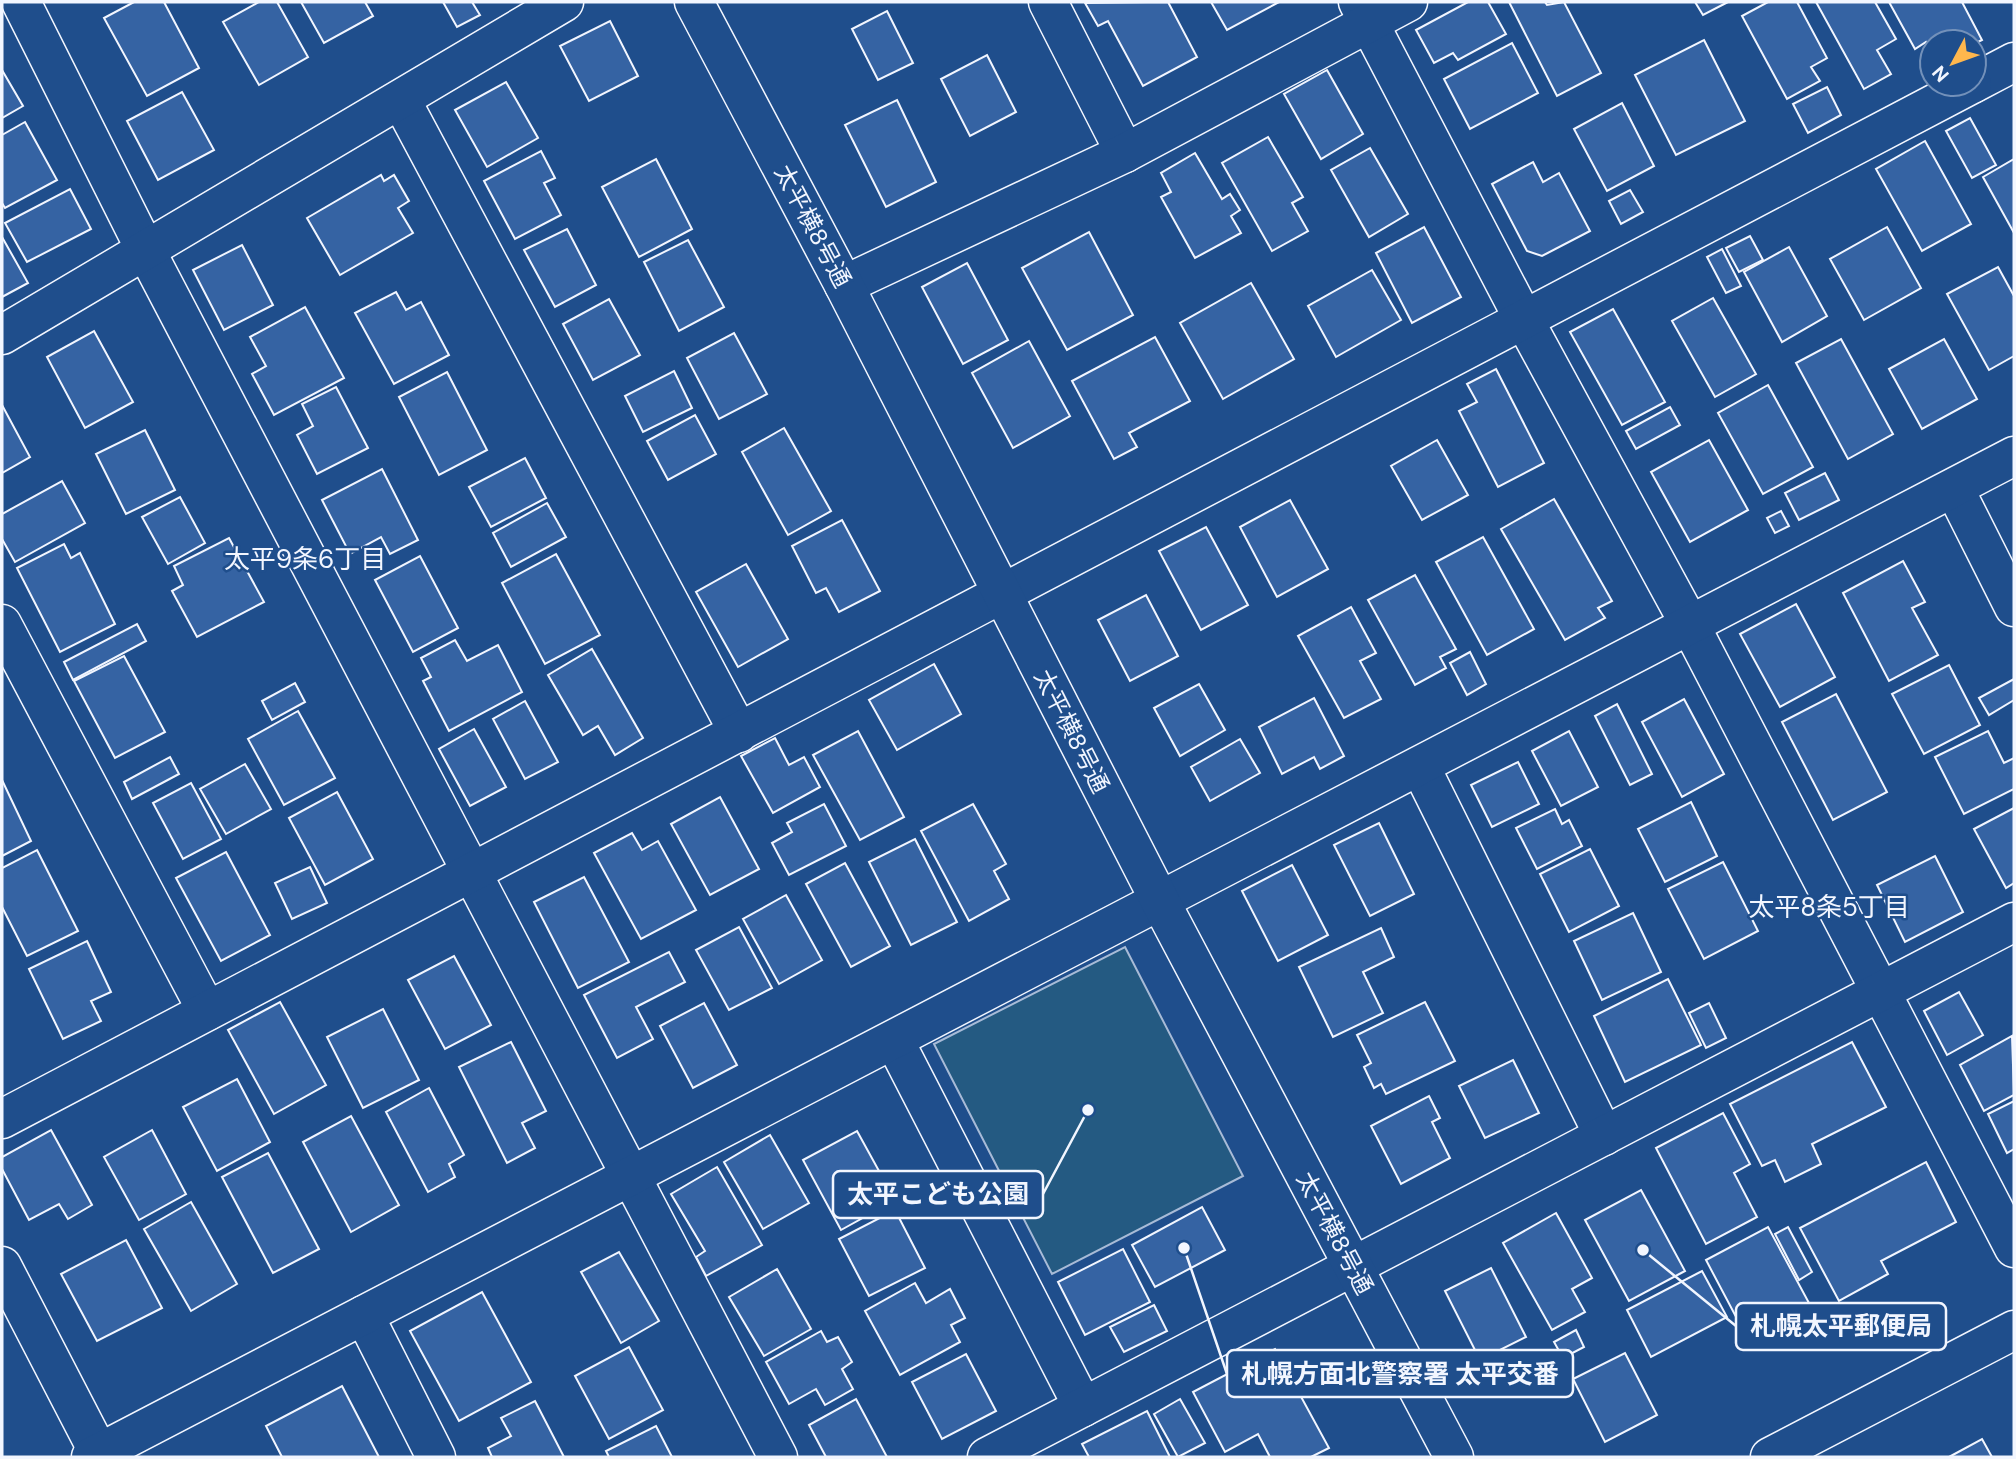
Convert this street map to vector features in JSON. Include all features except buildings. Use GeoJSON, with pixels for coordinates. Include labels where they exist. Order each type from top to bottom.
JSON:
{"type":"FeatureCollection","features":[{"type":"Feature","properties":{"kind":"street"},"geometry":{"type":"LineString","coordinates":[[21,2],[145,249],[778,1457]]}},
{"type":"Feature","properties":{"kind":"street"},"geometry":{"type":"LineString","coordinates":[[2,335],[564,2]]}},
{"type":"Feature","properties":{"kind":"street","name":"太平横8号通"},"geometry":{"type":"LineString","coordinates":[[694,2],[844,285],[1160,901],[1454,1457]]}},
{"type":"Feature","properties":{"kind":"street"},"geometry":{"type":"LineString","coordinates":[[1048,2],[1125,153]]}},
{"type":"Feature","properties":{"kind":"street"},"geometry":{"type":"LineString","coordinates":[[844,285],[1125,153],[1363,12],[1408,2]]}},
{"type":"Feature","properties":{"kind":"street"},"geometry":{"type":"LineString","coordinates":[[1363,12],[1523,318],[1690,625],[2014,1248]]}},
{"type":"Feature","properties":{"kind":"street"},"geometry":{"type":"LineString","coordinates":[[1988,75],[2014,62]]}},
{"type":"Feature","properties":{"kind":"street"},"geometry":{"type":"LineString","coordinates":[[2,1119],[1002,596],[1523,318],[1944,98]]}},
{"type":"Feature","properties":{"kind":"street"},"geometry":{"type":"LineString","coordinates":[[401,100],[739,733]]}},
{"type":"Feature","properties":{"kind":"street"},"geometry":{"type":"LineString","coordinates":[[2,1266],[97,1456],[2014,456]]}},
{"type":"Feature","properties":{"kind":"street"},"geometry":{"type":"LineString","coordinates":[[1954,488],[2014,607]]}},
{"type":"Feature","properties":{"kind":"street"},"geometry":{"type":"LineString","coordinates":[[2,624],[208,1011]]}},
{"type":"Feature","properties":{"kind":"street"},"geometry":{"type":"LineString","coordinates":[[1420,766],[1604,1136]]}},
{"type":"Feature","properties":{"kind":"street"},"geometry":{"type":"LineString","coordinates":[[987,1457],[2014,922]]}},
{"type":"Feature","properties":{"kind":"street"},"geometry":{"type":"LineString","coordinates":[[894,1040],[1083,1407]]}},
{"type":"Feature","properties":{"kind":"street"},"geometry":{"type":"LineString","coordinates":[[364,1315],[436,1457]]}},
{"type":"Feature","properties":{"kind":"street"},"geometry":{"type":"LineString","coordinates":[[1770,1457],[2014,1330]]}},
{"type":"Feature","properties":{"kind":"shaded area"},"geometry":{"type":"Polygon","coordinates":[[[1125,947],[1243,1176],[1052,1274],[934,1044],[1125,947]]]}},
{"type":"Feature","properties":{"kind":"place","name":"太平こども公園"},"geometry":{"type":"Point","coordinates":[1088,1110]}},
{"type":"Feature","properties":{"kind":"place","name":"札幌方面北警察署 太平交番"},"geometry":{"type":"Point","coordinates":[1184,1248]}},
{"type":"Feature","properties":{"kind":"place","name":"札幌太平郵便局"},"geometry":{"type":"Point","coordinates":[1643,1250]}},
{"type":"Feature","properties":{"kind":"district","name":"太平9条6丁目"},"geometry":{"type":"Point","coordinates":[305,559]}},
{"type":"Feature","properties":{"kind":"district","name":"太平8条5丁目"},"geometry":{"type":"Point","coordinates":[1829,907]}}]}
